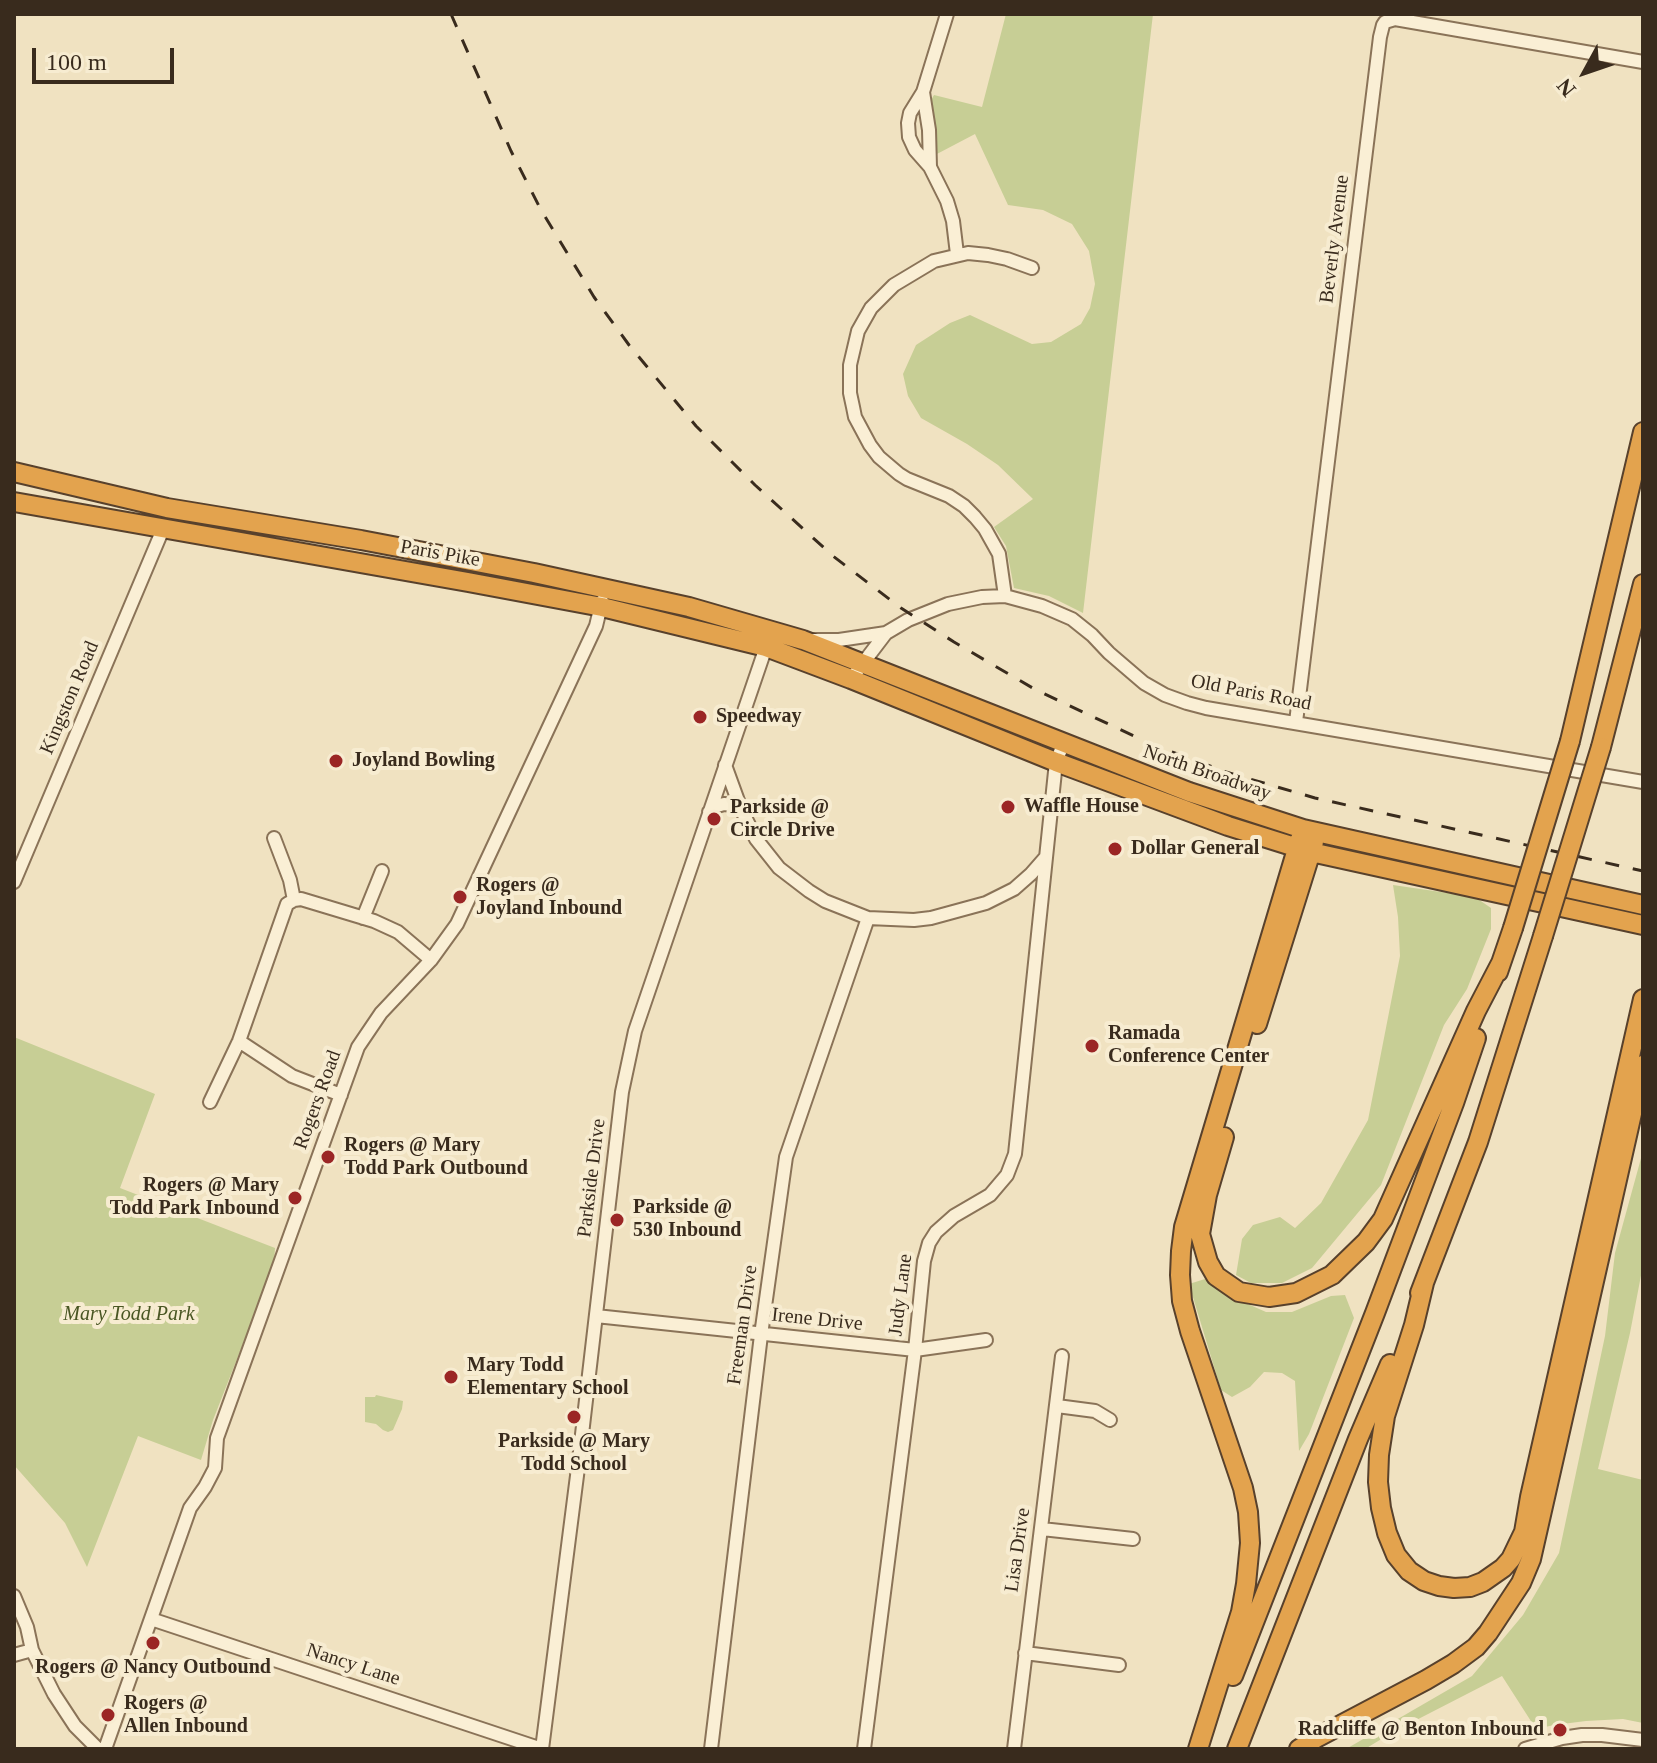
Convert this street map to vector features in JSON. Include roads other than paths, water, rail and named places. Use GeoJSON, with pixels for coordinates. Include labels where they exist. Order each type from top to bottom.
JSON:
{"type":"FeatureCollection","features":[{"type":"Feature","properties":{"kind":"highway"},"geometry":{"type":"LineString","coordinates":[[1204,1749],[1375,1313],[1454,1103],[1513,928],[1570,741],[1643,432]]}},
{"type":"Feature","properties":{"kind":"highway","name":"Paris Pike"},"geometry":{"type":"LineString","coordinates":[[14,472],[167,508],[361,540],[769,639],[851,679]]}},
{"type":"Feature","properties":{"kind":"highway","name":"Paris Pike"},"geometry":{"type":"LineString","coordinates":[[14,502],[468,582],[603,598]]}},
{"type":"Feature","properties":{"kind":"highway"},"geometry":{"type":"LineString","coordinates":[[163,529],[167,508]]}},
{"type":"Feature","properties":{"kind":"highway"},"geometry":{"type":"LineString","coordinates":[[1237,1749],[1478,1142],[1601,747],[1643,584]]}},
{"type":"Feature","properties":{"kind":"highway","name":"North Broadway"},"geometry":{"type":"LineString","coordinates":[[769,639],[803,640],[1189,792],[1310,831],[1643,905]]}},
{"type":"Feature","properties":{"kind":"highway","name":"North Broadway"},"geometry":{"type":"LineString","coordinates":[[851,679],[1184,811],[1304,850],[1643,925]]}},
{"type":"Feature","properties":{"kind":"highway"},"geometry":{"type":"LineString","coordinates":[[1198,1749],[1241,1612],[1250,1543],[1243,1488],[1182,1301],[1181,1251],[1184,1227],[1310,831]]}},
{"type":"Feature","properties":{"kind":"highway"},"geometry":{"type":"LineString","coordinates":[[1304,850],[1202,1220],[1200,1234],[1208,1262],[1216,1276],[1239,1292],[1269,1297],[1296,1293],[1332,1275],[1366,1242],[1383,1219],[1476,1011],[1501,963]]}},
{"type":"Feature","properties":{"kind":"highway"},"geometry":{"type":"LineString","coordinates":[[1424,1283],[1385,1416],[1379,1455],[1381,1508],[1396,1555],[1409,1571],[1439,1586],[1470,1587],[1503,1568],[1524,1532],[1643,999]]}},
{"type":"Feature","properties":{"kind":"highway"},"geometry":{"type":"LineString","coordinates":[[1299,1749],[1426,1680],[1476,1647],[1521,1583],[1531,1559],[1643,1065]]}},
{"type":"Feature","properties":{"kind":"street"},"geometry":{"type":"LineString","coordinates":[[947,14],[923,92],[910,113],[908,123],[909,137],[915,150],[930,167],[947,201],[957,254]]}},
{"type":"Feature","properties":{"kind":"street","name":"Beverly Avenue"},"geometry":{"type":"LineString","coordinates":[[1296,722],[1383,25],[1395,19],[1643,62]]}},
{"type":"Feature","properties":{"kind":"street"},"geometry":{"type":"LineString","coordinates":[[923,92],[929,130],[930,167]]}},
{"type":"Feature","properties":{"kind":"street"},"geometry":{"type":"LineString","coordinates":[[1005,596],[1002,564],[985,529],[964,506],[949,496],[907,479],[889,467],[863,434],[855,417],[850,393],[850,365],[854,341],[871,308],[904,277],[934,261],[957,254],[988,255],[1032,268]]}},
{"type":"Feature","properties":{"kind":"street","name":"Kingston Road"},"geometry":{"type":"LineString","coordinates":[[14,882],[163,529]]}},
{"type":"Feature","properties":{"kind":"street","name":"Old Paris Road"},"geometry":{"type":"LineString","coordinates":[[858,661],[886,633],[908,620],[948,604],[1005,596],[1042,606],[1072,619],[1144,683],[1165,695],[1206,708],[1643,782]]}},
{"type":"Feature","properties":{"kind":"street","name":"Rogers Road"},"geometry":{"type":"LineString","coordinates":[[105,1749],[190,1508],[215,1468],[217,1438],[363,1038],[381,1013],[431,960],[457,924],[596,626],[603,598]]}},
{"type":"Feature","properties":{"kind":"street"},"geometry":{"type":"LineString","coordinates":[[886,633],[880,651],[888,673]]}},
{"type":"Feature","properties":{"kind":"street","name":"Old Paris Road"},"geometry":{"type":"LineString","coordinates":[[851,679],[858,661],[858,647],[867,636],[886,633]]}},
{"type":"Feature","properties":{"kind":"street"},"geometry":{"type":"LineString","coordinates":[[803,640],[867,636]]}},
{"type":"Feature","properties":{"kind":"street","name":"Parkside Drive"},"geometry":{"type":"LineString","coordinates":[[542,1749],[622,1092],[635,1031],[769,639]]}},
{"type":"Feature","properties":{"kind":"street","name":"Judy Lane"},"geometry":{"type":"LineString","coordinates":[[864,1749],[924,1261],[936,1232],[954,1216],[990,1195],[1007,1175],[1015,1154],[1056,762],[1064,742]]}},
{"type":"Feature","properties":{"kind":"street"},"geometry":{"type":"LineString","coordinates":[[725,765],[741,809],[767,854],[809,891],[825,901],[868,918],[922,919],[986,903],[1014,889],[1045,858]]}},
{"type":"Feature","properties":{"kind":"street"},"geometry":{"type":"LineString","coordinates":[[709,812],[724,804],[741,809]]}},
{"type":"Feature","properties":{"kind":"street"},"geometry":{"type":"LineString","coordinates":[[274,838],[294,900]]}},
{"type":"Feature","properties":{"kind":"street"},"geometry":{"type":"LineString","coordinates":[[363,918],[382,871]]}},
{"type":"Feature","properties":{"kind":"street"},"geometry":{"type":"LineString","coordinates":[[210,1102],[239,1041],[287,904],[301,899],[363,918],[398,932],[431,960]]}},
{"type":"Feature","properties":{"kind":"street","name":"Freeman Drive"},"geometry":{"type":"LineString","coordinates":[[711,1749],[761,1335],[786,1157],[868,918]]}},
{"type":"Feature","properties":{"kind":"street"},"geometry":{"type":"LineString","coordinates":[[239,1041],[292,1076],[341,1095]]}},
{"type":"Feature","properties":{"kind":"street","name":"Irene Drive"},"geometry":{"type":"LineString","coordinates":[[596,1316],[915,1350],[986,1340]]}},
{"type":"Feature","properties":{"kind":"street","name":"Lisa Drive"},"geometry":{"type":"LineString","coordinates":[[1014,1749],[1062,1356]]}},
{"type":"Feature","properties":{"kind":"street"},"geometry":{"type":"LineString","coordinates":[[1057,1406],[1095,1411],[1110,1420]]}},
{"type":"Feature","properties":{"kind":"street"},"geometry":{"type":"LineString","coordinates":[[1042,1529],[1133,1539]]}},
{"type":"Feature","properties":{"kind":"street"},"geometry":{"type":"LineString","coordinates":[[14,1596],[27,1627],[32,1650],[54,1694],[75,1726],[98,1749]]}},
{"type":"Feature","properties":{"kind":"street","name":"Nancy Lane"},"geometry":{"type":"LineString","coordinates":[[151,1619],[542,1749]]}},
{"type":"Feature","properties":{"kind":"street"},"geometry":{"type":"LineString","coordinates":[[14,1655],[32,1650]]}},
{"type":"Feature","properties":{"kind":"street"},"geometry":{"type":"LineString","coordinates":[[1025,1653],[1119,1665]]}},
{"type":"Feature","properties":{"kind":"street"},"geometry":{"type":"LineString","coordinates":[[1525,1749],[1582,1735],[1643,1740]]}},
{"type":"Feature","properties":{"kind":"railway"},"geometry":{"type":"LineString","coordinates":[[451,14],[511,151],[541,210],[594,297],[629,345],[696,426],[755,485],[833,556],[901,608],[1036,690],[1151,744],[1226,772],[1315,798],[1643,871]]}},
{"type":"Feature","properties":{"kind":"place","name":"Speedway"},"geometry":{"type":"Point","coordinates":[700,717]}},
{"type":"Feature","properties":{"kind":"place","name":"Joyland Bowling"},"geometry":{"type":"Point","coordinates":[336,761]}},
{"type":"Feature","properties":{"kind":"place","name":"Waffle House"},"geometry":{"type":"Point","coordinates":[1008,807]}},
{"type":"Feature","properties":{"kind":"place","name":"Parkside @ Circle Drive"},"geometry":{"type":"Point","coordinates":[714,819]}},
{"type":"Feature","properties":{"kind":"place","name":"Dollar General"},"geometry":{"type":"Point","coordinates":[1115,849]}},
{"type":"Feature","properties":{"kind":"place","name":"Rogers @ Joyland Inbound"},"geometry":{"type":"Point","coordinates":[460,897]}},
{"type":"Feature","properties":{"kind":"place","name":"Ramada Conference Center"},"geometry":{"type":"Point","coordinates":[1092,1046]}},
{"type":"Feature","properties":{"kind":"place","name":"Rogers @ Mary Todd Park Outbound"},"geometry":{"type":"Point","coordinates":[328,1157]}},
{"type":"Feature","properties":{"kind":"place","name":"Rogers @ Mary Todd Park Inbound"},"geometry":{"type":"Point","coordinates":[295,1198]}},
{"type":"Feature","properties":{"kind":"place","name":"Parkside @ 530 Inbound"},"geometry":{"type":"Point","coordinates":[617,1220]}},
{"type":"Feature","properties":{"kind":"place","name":"Mary Todd Elementary School"},"geometry":{"type":"Point","coordinates":[451,1377]}},
{"type":"Feature","properties":{"kind":"place","name":"Parkside @ Mary Todd School"},"geometry":{"type":"Point","coordinates":[574,1417]}},
{"type":"Feature","properties":{"kind":"place","name":"Rogers @ Nancy Outbound"},"geometry":{"type":"Point","coordinates":[153,1643]}},
{"type":"Feature","properties":{"kind":"place","name":"Rogers @ Allen Inbound"},"geometry":{"type":"Point","coordinates":[108,1715]}},
{"type":"Feature","properties":{"kind":"place","name":"Radcliffe @ Benton Inbound"},"geometry":{"type":"Point","coordinates":[1560,1730]}},
{"type":"Feature","properties":{"kind":"park label","name":"Mary Todd Park"},"geometry":{"type":"Point","coordinates":[129,1315]}}]}
